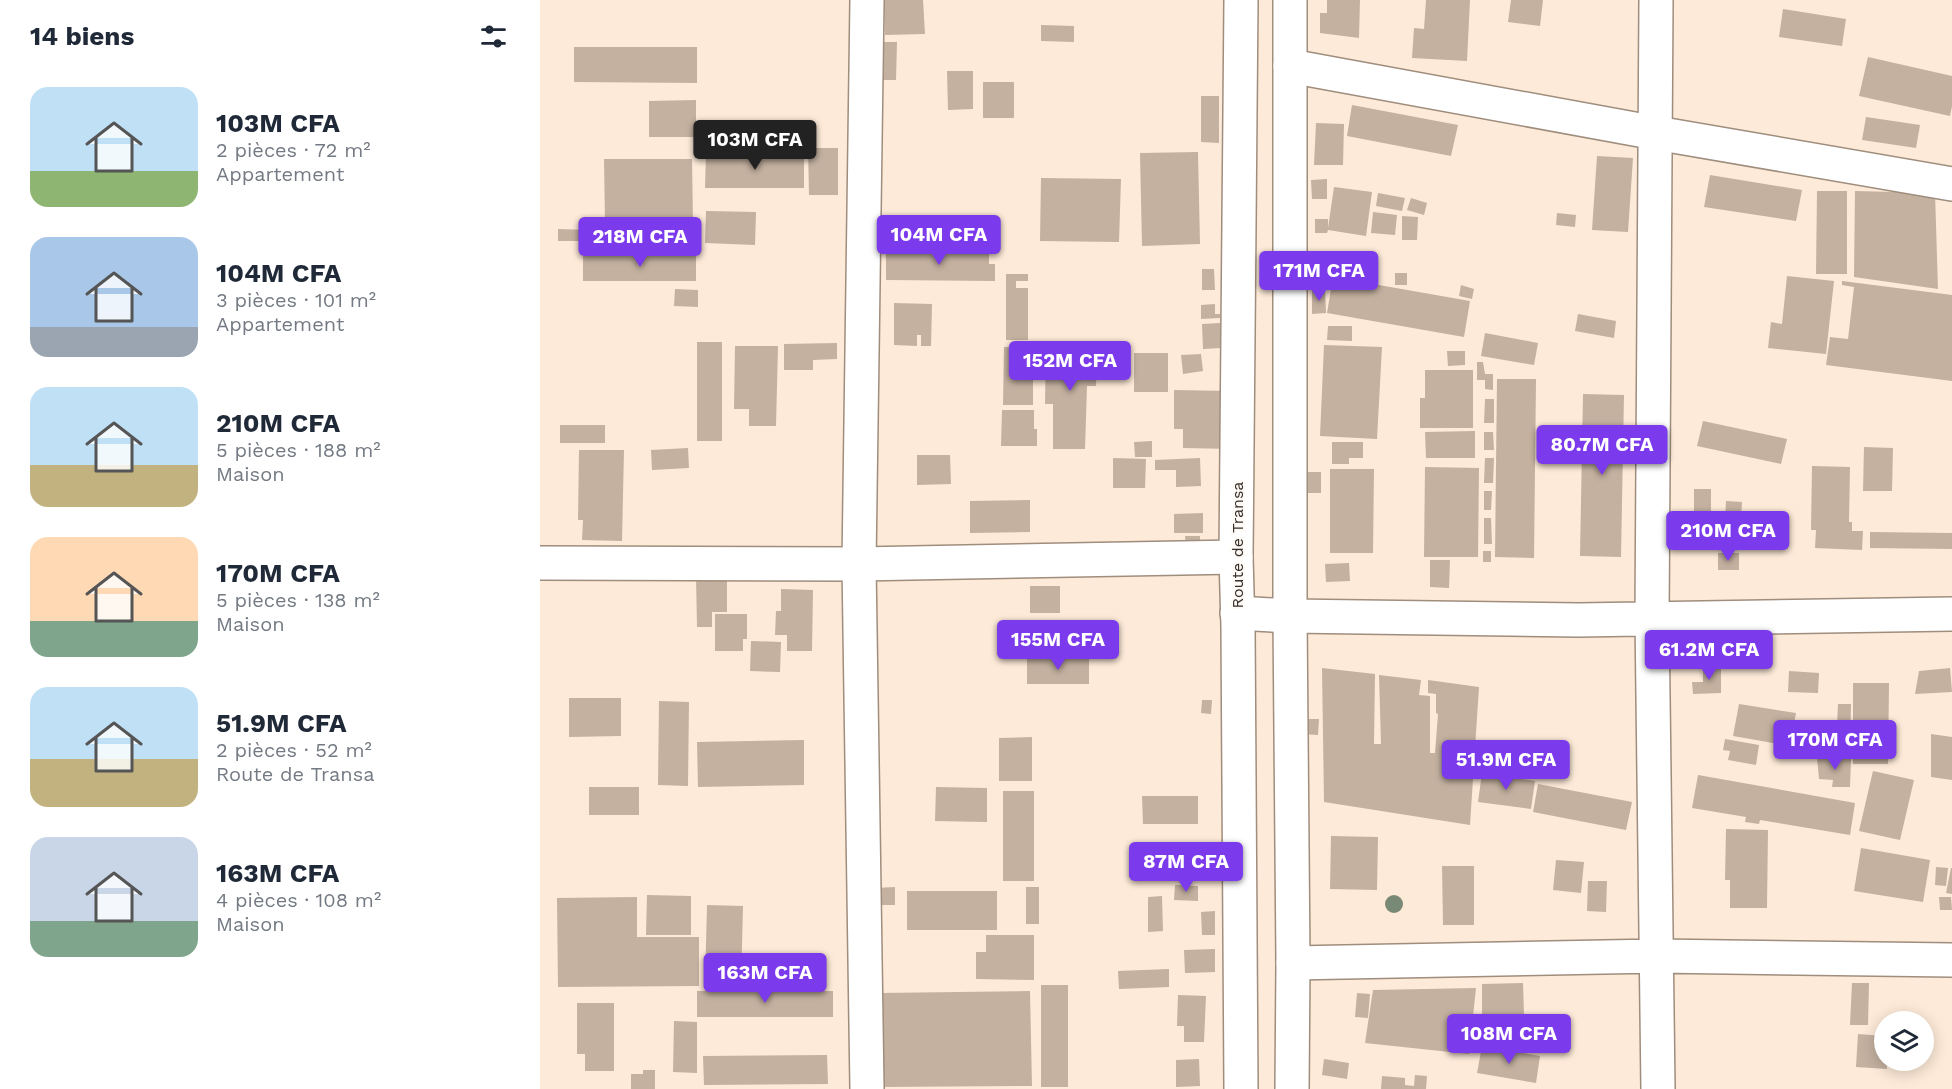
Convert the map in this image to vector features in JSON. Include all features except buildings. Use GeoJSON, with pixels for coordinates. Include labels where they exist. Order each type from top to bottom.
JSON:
{"type":"FeatureCollection","features":[{"type":"Feature","properties":{"kind":"street"},"geometry":{"type":"LineString","coordinates":[[867,0],[859,564],[867,1089]]}},
{"type":"Feature","properties":{"kind":"street","name":"Route de Transa"},"geometry":{"type":"LineString","coordinates":[[1241,0],[1236,557],[1239,627],[1241,1089]]}},
{"type":"Feature","properties":{"kind":"street"},"geometry":{"type":"LineString","coordinates":[[1290,0],[1292,1089]]}},
{"type":"Feature","properties":{"kind":"street"},"geometry":{"type":"LineString","coordinates":[[1656,0],[1652,618],[1658,1089]]}},
{"type":"Feature","properties":{"kind":"street"},"geometry":{"type":"LineString","coordinates":[[1290,66],[1656,134],[1952,184]]}},
{"type":"Feature","properties":{"kind":"street"},"geometry":{"type":"LineString","coordinates":[[540,563],[859,564],[1236,557]]}},
{"type":"Feature","properties":{"kind":"street"},"geometry":{"type":"LineString","coordinates":[[1237,613],[1290,616],[1579,620],[1952,614]]}},
{"type":"Feature","properties":{"kind":"street"},"geometry":{"type":"LineString","coordinates":[[1293,963],[1657,956],[1952,960]]}}]}
